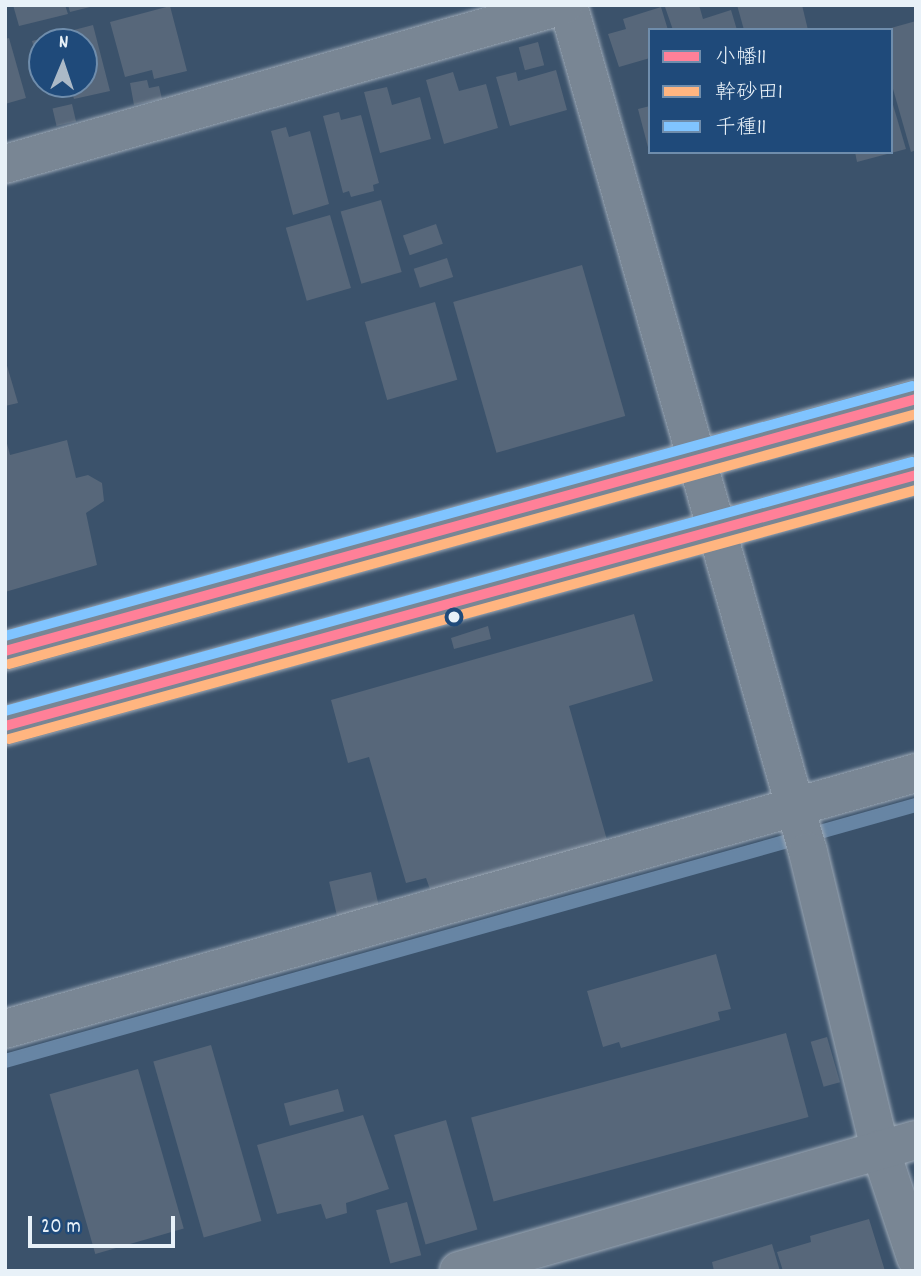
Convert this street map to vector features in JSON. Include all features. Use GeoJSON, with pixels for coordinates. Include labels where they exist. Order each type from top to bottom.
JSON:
{"type":"FeatureCollection","features":[{"type":"Feature","properties":{"kind":"street"},"geometry":{"type":"LineString","coordinates":[[5,164],[566,5],[799,823],[898,1144],[916,1256]]}},
{"type":"Feature","properties":{"kind":"street"},"geometry":{"type":"LineString","coordinates":[[5,651],[916,399]]}},
{"type":"Feature","properties":{"kind":"street"},"geometry":{"type":"LineString","coordinates":[[5,726],[916,475]]}},
{"type":"Feature","properties":{"kind":"street"},"geometry":{"type":"LineString","coordinates":[[5,1029],[799,823],[916,773]]}},
{"type":"Feature","properties":{"kind":"street"},"geometry":{"type":"LineString","coordinates":[[459,1271],[898,1144]]}},
{"type":"Feature","properties":{"kind":"building"},"geometry":{"type":"Polygon","coordinates":[[[13,5],[65,5],[68,14],[19,26],[13,5]]]}},
{"type":"Feature","properties":{"kind":"building"},"geometry":{"type":"Polygon","coordinates":[[[68,5],[94,5],[94,6],[70,12],[68,5]]]}},
{"type":"Feature","properties":{"kind":"building"},"geometry":{"type":"Polygon","coordinates":[[[699,5],[703,19],[731,10],[736,28],[672,28],[665,7],[699,5]]]}},
{"type":"Feature","properties":{"kind":"building"},"geometry":{"type":"Polygon","coordinates":[[[737,5],[802,5],[808,28],[743,28],[737,5]]]}},
{"type":"Feature","properties":{"kind":"building"},"geometry":{"type":"Polygon","coordinates":[[[170,6],[187,71],[154,79],[152,70],[125,77],[110,22],[170,6]]]}},
{"type":"Feature","properties":{"kind":"building"},"geometry":{"type":"Polygon","coordinates":[[[661,7],[667,28],[648,28],[648,59],[619,67],[608,34],[626,29],[623,19],[661,7]]]}},
{"type":"Feature","properties":{"kind":"building"},"geometry":{"type":"Polygon","coordinates":[[[916,21],[916,150],[911,152],[893,89],[891,28],[916,21]]]}},
{"type":"Feature","properties":{"kind":"building"},"geometry":{"type":"Polygon","coordinates":[[[9,38],[26,98],[5,104],[5,39],[9,38]]]}},
{"type":"Feature","properties":{"kind":"building"},"geometry":{"type":"Polygon","coordinates":[[[538,42],[544,65],[525,70],[519,47],[538,42]]]}},
{"type":"Feature","properties":{"kind":"building"},"geometry":{"type":"Polygon","coordinates":[[[98,44],[110,91],[98,94],[98,44]]]}},
{"type":"Feature","properties":{"kind":"building"},"geometry":{"type":"Polygon","coordinates":[[[556,70],[567,110],[510,126],[496,77],[516,72],[518,81],[556,70]]]}},
{"type":"Feature","properties":{"kind":"building"},"geometry":{"type":"Polygon","coordinates":[[[453,72],[459,91],[486,84],[498,128],[444,144],[426,80],[453,72]]]}},
{"type":"Feature","properties":{"kind":"building"},"geometry":{"type":"Polygon","coordinates":[[[147,80],[149,88],[159,86],[162,99],[134,105],[130,83],[147,80]]]}},
{"type":"Feature","properties":{"kind":"building"},"geometry":{"type":"Polygon","coordinates":[[[387,87],[392,105],[420,97],[431,139],[380,153],[364,92],[387,87]]]}},
{"type":"Feature","properties":{"kind":"building"},"geometry":{"type":"Polygon","coordinates":[[[72,104],[76,122],[57,126],[53,108],[72,104]]]}},
{"type":"Feature","properties":{"kind":"building"},"geometry":{"type":"Polygon","coordinates":[[[893,105],[906,149],[893,152],[893,105]]]}},
{"type":"Feature","properties":{"kind":"building"},"geometry":{"type":"Polygon","coordinates":[[[648,106],[648,147],[638,109],[648,106]]]}},
{"type":"Feature","properties":{"kind":"building"},"geometry":{"type":"Polygon","coordinates":[[[339,112],[341,120],[361,115],[379,183],[373,185],[374,191],[351,197],[349,191],[343,193],[323,116],[339,112]]]}},
{"type":"Feature","properties":{"kind":"building"},"geometry":{"type":"Polygon","coordinates":[[[286,127],[289,137],[310,131],[329,204],[293,215],[271,131],[286,127]]]}},
{"type":"Feature","properties":{"kind":"building"},"geometry":{"type":"Polygon","coordinates":[[[855,154],[887,154],[857,162],[855,154]]]}},
{"type":"Feature","properties":{"kind":"building"},"geometry":{"type":"Polygon","coordinates":[[[381,200],[402,272],[361,284],[341,212],[381,200]]]}},
{"type":"Feature","properties":{"kind":"building"},"geometry":{"type":"Polygon","coordinates":[[[330,215],[351,288],[307,301],[286,228],[330,215]]]}},
{"type":"Feature","properties":{"kind":"building"},"geometry":{"type":"Polygon","coordinates":[[[436,224],[443,244],[410,255],[403,235],[436,224]]]}},
{"type":"Feature","properties":{"kind":"building"},"geometry":{"type":"Polygon","coordinates":[[[447,258],[453,277],[420,288],[414,269],[447,258]]]}},
{"type":"Feature","properties":{"kind":"building"},"geometry":{"type":"Polygon","coordinates":[[[582,265],[625,416],[496,453],[453,302],[582,265]]]}},
{"type":"Feature","properties":{"kind":"building"},"geometry":{"type":"Polygon","coordinates":[[[435,302],[457,380],[387,400],[365,322],[435,302]]]}},
{"type":"Feature","properties":{"kind":"building"},"geometry":{"type":"Polygon","coordinates":[[[5,359],[18,403],[5,406],[5,359]]]}},
{"type":"Feature","properties":{"kind":"building"},"geometry":{"type":"Polygon","coordinates":[[[5,436],[10,455],[67,440],[76,478],[88,475],[102,483],[104,501],[86,513],[97,565],[5,592],[5,436]]]}},
{"type":"Feature","properties":{"kind":"building"},"geometry":{"type":"Polygon","coordinates":[[[634,614],[653,681],[569,706],[607,840],[431,892],[426,878],[406,883],[369,757],[348,763],[331,700],[634,614]]]}},
{"type":"Feature","properties":{"kind":"building"},"geometry":{"type":"Polygon","coordinates":[[[488,626],[491,639],[454,649],[451,638],[488,626]]]}},
{"type":"Feature","properties":{"kind":"building"},"geometry":{"type":"Polygon","coordinates":[[[371,872],[379,906],[337,916],[329,882],[371,872]]]}},
{"type":"Feature","properties":{"kind":"building"},"geometry":{"type":"Polygon","coordinates":[[[716,954],[731,1009],[718,1012],[720,1020],[621,1048],[619,1042],[603,1047],[587,991],[716,954]]]}},
{"type":"Feature","properties":{"kind":"building"},"geometry":{"type":"Polygon","coordinates":[[[786,1033],[809,1117],[494,1201],[471,1117],[786,1033]]]}},
{"type":"Feature","properties":{"kind":"building"},"geometry":{"type":"Polygon","coordinates":[[[827,1037],[840,1082],[824,1087],[811,1042],[827,1037]]]}},
{"type":"Feature","properties":{"kind":"building"},"geometry":{"type":"Polygon","coordinates":[[[211,1045],[261,1221],[204,1237],[153,1062],[211,1045]]]}},
{"type":"Feature","properties":{"kind":"building"},"geometry":{"type":"Polygon","coordinates":[[[138,1069],[184,1229],[95,1254],[50,1094],[138,1069]]]}},
{"type":"Feature","properties":{"kind":"building"},"geometry":{"type":"Polygon","coordinates":[[[338,1089],[344,1111],[290,1126],[284,1103],[338,1089]]]}},
{"type":"Feature","properties":{"kind":"building"},"geometry":{"type":"Polygon","coordinates":[[[363,1115],[389,1189],[346,1203],[347,1213],[326,1219],[321,1204],[277,1214],[257,1145],[363,1115]]]}},
{"type":"Feature","properties":{"kind":"building"},"geometry":{"type":"Polygon","coordinates":[[[446,1120],[477,1230],[426,1244],[394,1135],[446,1120]]]}},
{"type":"Feature","properties":{"kind":"building"},"geometry":{"type":"Polygon","coordinates":[[[407,1202],[421,1255],[390,1263],[376,1210],[407,1202]]]}},
{"type":"Feature","properties":{"kind":"building"},"geometry":{"type":"Polygon","coordinates":[[[869,1219],[885,1271],[783,1271],[777,1252],[811,1242],[810,1236],[869,1219]]]}},
{"type":"Feature","properties":{"kind":"building"},"geometry":{"type":"Polygon","coordinates":[[[772,1244],[780,1271],[714,1271],[712,1262],[772,1244]]]}},
{"type":"Feature","properties":{"kind":"waterway"},"geometry":{"type":"LineString","coordinates":[[5,1061],[916,805]]}},
{"type":"Feature","properties":{"kind":"transit line","name":"千種11"},"geometry":{"type":"LineString","coordinates":[[5,636],[912,386]]}},
{"type":"Feature","properties":{"kind":"transit line","name":"小幡11"},"geometry":{"type":"LineString","coordinates":[[5,651],[916,399]]}},
{"type":"Feature","properties":{"kind":"transit line","name":"幹砂田1"},"geometry":{"type":"LineString","coordinates":[[9,664],[916,414]]}},
{"type":"Feature","properties":{"kind":"transit line","name":"千種11"},"geometry":{"type":"LineString","coordinates":[[5,711],[912,462]]}},
{"type":"Feature","properties":{"kind":"transit line","name":"小幡11"},"geometry":{"type":"LineString","coordinates":[[5,726],[916,475]]}},
{"type":"Feature","properties":{"kind":"transit line","name":"幹砂田1"},"geometry":{"type":"LineString","coordinates":[[9,739],[916,490]]}}]}
